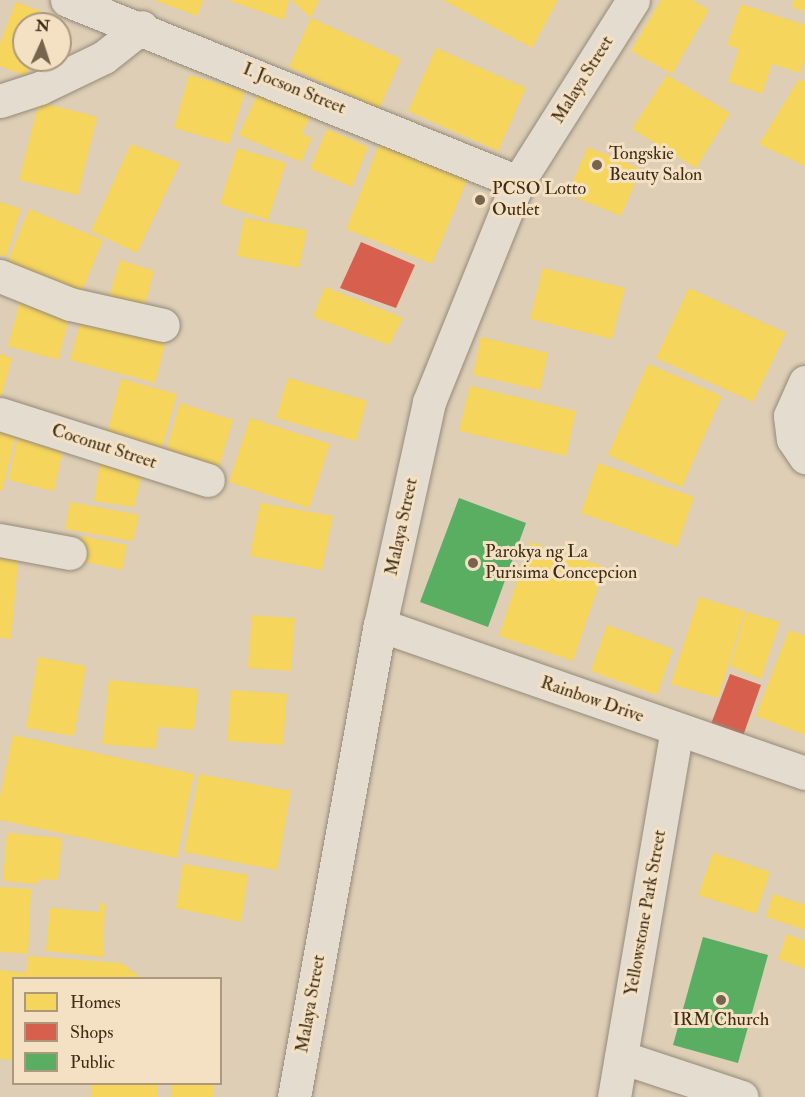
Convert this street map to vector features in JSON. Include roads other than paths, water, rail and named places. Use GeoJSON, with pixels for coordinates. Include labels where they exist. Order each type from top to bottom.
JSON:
{"type":"FeatureCollection","features":[{"type":"Feature","properties":{"kind":"street","name":"I. Jocson Street"},"geometry":{"type":"LineString","coordinates":[[67,0],[142,27],[518,182]]}},
{"type":"Feature","properties":{"kind":"street","name":"Malaya Street"},"geometry":{"type":"LineString","coordinates":[[294,1097],[380,625],[429,402],[518,182],[633,0]]}},
{"type":"Feature","properties":{"kind":"street"},"geometry":{"type":"LineString","coordinates":[[0,101],[40,88],[104,57],[142,27]]}},
{"type":"Feature","properties":{"kind":"street"},"geometry":{"type":"LineString","coordinates":[[0,276],[70,304],[163,325]]}},
{"type":"Feature","properties":{"kind":"street"},"geometry":{"type":"LineString","coordinates":[[801,453],[790,416],[805,382]]}},
{"type":"Feature","properties":{"kind":"street","name":"Coconut Street"},"geometry":{"type":"LineString","coordinates":[[0,414],[208,480]]}},
{"type":"Feature","properties":{"kind":"street"},"geometry":{"type":"LineString","coordinates":[[0,540],[70,553]]}},
{"type":"Feature","properties":{"kind":"street","name":"Rainbow Drive"},"geometry":{"type":"LineString","coordinates":[[380,625],[805,773]]}},
{"type":"Feature","properties":{"kind":"street","name":"Yellowstone Park Street"},"geometry":{"type":"LineString","coordinates":[[614,1097],[677,729]]}},
{"type":"Feature","properties":{"kind":"street"},"geometry":{"type":"LineString","coordinates":[[621,1057],[742,1097]]}},
{"type":"Feature","properties":{"kind":"place","name":"Tongskie Beauty Salon"},"geometry":{"type":"Point","coordinates":[597,165]}},
{"type":"Feature","properties":{"kind":"place","name":"PCSO Lotto Outlet"},"geometry":{"type":"Point","coordinates":[480,200]}},
{"type":"Feature","properties":{"kind":"place","name":"Parokya ng La Purisima Concepcion"},"geometry":{"type":"Point","coordinates":[473,563]}},
{"type":"Feature","properties":{"kind":"place","name":"IRM Church"},"geometry":{"type":"Point","coordinates":[721,1000]}}]}
